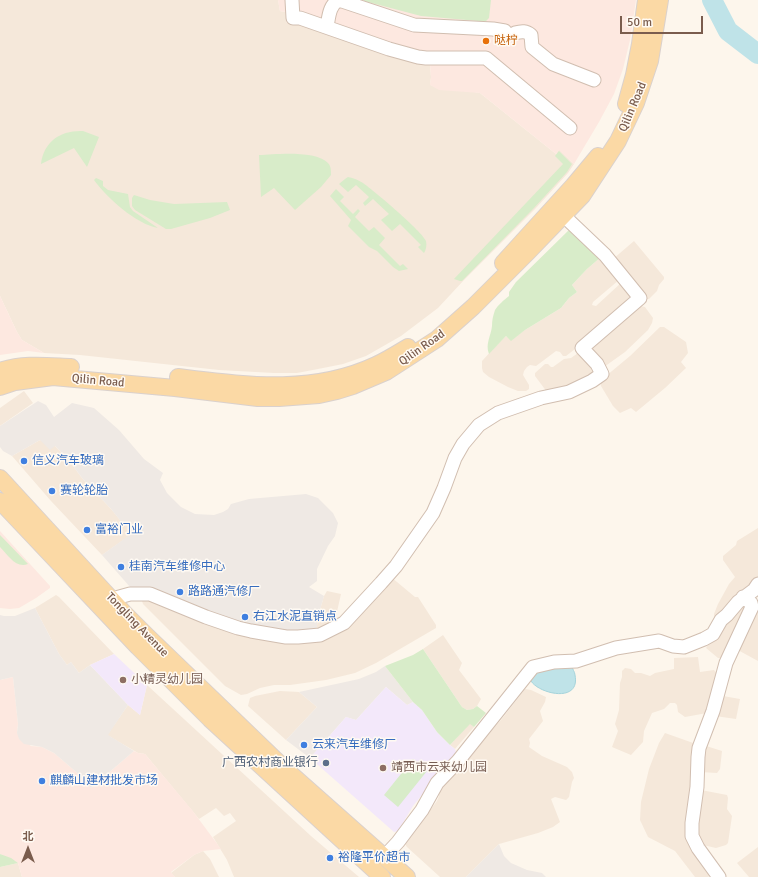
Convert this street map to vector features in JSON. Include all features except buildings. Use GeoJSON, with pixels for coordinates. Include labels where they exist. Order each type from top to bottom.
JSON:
{"type":"FeatureCollection","features":[{"type":"Feature","properties":{"kind":"main road","name":"Qilin Road"},"geometry":{"type":"LineString","coordinates":[[0,371],[14,368],[41,366],[259,385],[298,386],[332,380],[362,370],[376,365],[407,348],[450,315],[482,287],[573,186],[595,160],[609,140],[628,100],[640,44],[646,0]]}},
{"type":"Feature","properties":{"kind":"main road","name":"Qilin Road"},"geometry":{"type":"LineString","coordinates":[[0,387],[14,382],[53,377],[167,387],[258,398],[279,398],[319,395],[353,386],[386,372],[437,340],[473,307],[582,196],[608,158],[628,123],[640,93],[650,61],[660,0]]}},
{"type":"Feature","properties":{"kind":"main road","name":"Tongling Avenue"},"geometry":{"type":"LineString","coordinates":[[0,478],[146,636],[263,748],[407,877]]}},
{"type":"Feature","properties":{"kind":"main road","name":"Tongling Avenue"},"geometry":{"type":"LineString","coordinates":[[0,501],[138,647],[210,719],[382,877]]}},
{"type":"Feature","properties":{"kind":"street"},"geometry":{"type":"LineString","coordinates":[[292,0],[293,18],[300,18],[327,26],[389,49],[426,58],[486,58],[570,128]]}},
{"type":"Feature","properties":{"kind":"street"},"geometry":{"type":"LineString","coordinates":[[327,26],[331,7],[334,2],[339,0],[414,25],[492,28],[510,32],[521,31],[531,36],[532,47],[553,64],[594,80]]}},
{"type":"Feature","properties":{"kind":"street"},"geometry":{"type":"LineString","coordinates":[[112,599],[130,594],[150,594],[238,628],[286,637],[309,637],[320,635],[344,623],[396,566],[433,513],[455,458],[463,444],[479,425],[498,413],[541,398],[569,392],[592,381],[602,374],[597,364],[582,348],[640,298],[605,256],[564,216]]}},
{"type":"Feature","properties":{"kind":"street"},"geometry":{"type":"LineString","coordinates":[[384,857],[398,842],[422,810],[438,783],[458,761],[534,667],[554,662],[576,661],[616,648],[659,641],[673,646],[684,647],[712,634],[721,620],[743,598],[754,590],[758,584]]}},
{"type":"Feature","properties":{"kind":"street"},"geometry":{"type":"LineString","coordinates":[[719,877],[692,836],[692,823],[697,787],[699,748],[713,711],[726,663],[752,607],[751,603],[743,598]]}},
{"type":"Feature","properties":{"kind":"shaded area"},"geometry":{"type":"Polygon","coordinates":[[[0,0],[278,0],[280,11],[285,12],[287,23],[302,22],[430,64],[430,85],[480,93],[556,154],[559,149],[574,164],[568,173],[535,209],[438,308],[401,336],[366,356],[343,364],[297,373],[274,373],[219,370],[80,355],[44,353],[22,340],[0,296],[0,0]]]}},
{"type":"Feature","properties":{"kind":"shaded area"},"geometry":{"type":"Polygon","coordinates":[[[278,0],[636,0],[630,40],[623,69],[614,94],[574,164],[559,150],[556,154],[480,93],[439,90],[430,85],[430,64],[302,22],[291,25],[287,23],[285,12],[280,11],[278,0]]]}},
{"type":"Feature","properties":{"kind":"shaded area"},"geometry":{"type":"Polygon","coordinates":[[[634,241],[664,277],[657,291],[649,299],[645,299],[613,259],[634,241]]]}},
{"type":"Feature","properties":{"kind":"shaded area"},"geometry":{"type":"Polygon","coordinates":[[[601,257],[619,280],[593,302],[592,305],[596,306],[622,282],[635,295],[588,339],[566,356],[563,356],[560,352],[556,351],[536,366],[530,365],[527,367],[523,375],[529,385],[529,389],[526,391],[518,391],[508,387],[489,377],[483,372],[482,361],[506,336],[511,340],[561,308],[569,298],[577,292],[572,285],[601,257]]]}},
{"type":"Feature","properties":{"kind":"shaded area"},"geometry":{"type":"Polygon","coordinates":[[[0,296],[22,340],[44,353],[28,351],[0,355],[0,296]]]}},
{"type":"Feature","properties":{"kind":"shaded area"},"geometry":{"type":"Polygon","coordinates":[[[640,306],[645,307],[653,318],[648,330],[625,352],[604,367],[587,350],[640,306]]]}},
{"type":"Feature","properties":{"kind":"shaded area"},"geometry":{"type":"Polygon","coordinates":[[[660,327],[664,327],[686,342],[688,353],[681,362],[686,368],[636,412],[631,408],[620,413],[613,406],[601,386],[600,381],[630,356],[660,327]]]}},
{"type":"Feature","properties":{"kind":"shaded area"},"geometry":{"type":"Polygon","coordinates":[[[578,353],[595,370],[574,385],[547,392],[535,376],[535,373],[545,364],[553,367],[564,359],[571,358],[578,353]]]}},
{"type":"Feature","properties":{"kind":"shaded area"},"geometry":{"type":"Polygon","coordinates":[[[24,391],[33,403],[0,426],[0,408],[24,391]]]}},
{"type":"Feature","properties":{"kind":"shaded area"},"geometry":{"type":"Polygon","coordinates":[[[38,401],[46,405],[54,417],[72,403],[94,408],[119,430],[144,459],[163,473],[160,480],[167,493],[181,507],[195,514],[214,515],[228,509],[231,504],[249,499],[306,494],[318,498],[333,513],[338,523],[335,536],[328,546],[317,569],[317,581],[309,587],[324,596],[318,617],[316,634],[258,630],[130,587],[102,555],[131,534],[111,509],[82,478],[67,458],[55,446],[50,450],[40,440],[12,456],[3,451],[0,447],[0,426],[38,401]]]}},
{"type":"Feature","properties":{"kind":"shaded area"},"geometry":{"type":"Polygon","coordinates":[[[40,440],[55,446],[67,458],[82,478],[132,534],[102,555],[51,501],[12,456],[40,440]]]}},
{"type":"Feature","properties":{"kind":"shaded area"},"geometry":{"type":"Polygon","coordinates":[[[758,528],[758,577],[750,587],[740,591],[716,618],[714,617],[714,614],[718,604],[729,584],[735,577],[723,560],[723,556],[736,545],[737,541],[758,528]]]}},
{"type":"Feature","properties":{"kind":"shaded area"},"geometry":{"type":"Polygon","coordinates":[[[0,531],[50,586],[50,588],[36,598],[19,608],[0,608],[0,531]]]}},
{"type":"Feature","properties":{"kind":"shaded area"},"geometry":{"type":"Polygon","coordinates":[[[391,577],[415,597],[418,597],[436,625],[436,628],[376,663],[355,673],[326,680],[290,685],[274,685],[241,695],[225,686],[143,604],[142,601],[145,598],[315,638],[391,577]]]}},
{"type":"Feature","properties":{"kind":"shaded area"},"geometry":{"type":"Polygon","coordinates":[[[327,591],[341,594],[334,625],[316,634],[318,617],[327,591]]]}},
{"type":"Feature","properties":{"kind":"shaded area"},"geometry":{"type":"Polygon","coordinates":[[[56,595],[114,654],[90,665],[79,673],[71,662],[67,665],[59,654],[35,608],[56,595]]]}},
{"type":"Feature","properties":{"kind":"shaded area"},"geometry":{"type":"Polygon","coordinates":[[[756,604],[758,604],[758,661],[736,649],[756,604]]]}},
{"type":"Feature","properties":{"kind":"shaded area"},"geometry":{"type":"Polygon","coordinates":[[[743,605],[748,608],[722,658],[718,658],[706,648],[711,640],[724,628],[743,605]]]}},
{"type":"Feature","properties":{"kind":"shaded area"},"geometry":{"type":"Polygon","coordinates":[[[35,608],[59,654],[67,665],[71,662],[79,673],[90,665],[128,705],[108,735],[134,751],[91,788],[75,771],[54,753],[42,747],[24,744],[19,739],[17,733],[18,724],[13,677],[0,680],[0,615],[15,616],[35,608]]]}},
{"type":"Feature","properties":{"kind":"shaded area"},"geometry":{"type":"Polygon","coordinates":[[[443,635],[462,663],[459,670],[481,699],[477,706],[473,709],[467,710],[462,707],[423,649],[443,635]]]}},
{"type":"Feature","properties":{"kind":"shaded area","name":"小精灵幼儿园"},"geometry":{"type":"Polygon","coordinates":[[[114,654],[147,685],[140,715],[128,705],[90,665],[114,654]]]}},
{"type":"Feature","properties":{"kind":"shaded area"},"geometry":{"type":"Polygon","coordinates":[[[698,657],[700,672],[714,670],[718,675],[707,713],[685,717],[678,712],[677,705],[675,703],[670,703],[664,709],[652,713],[644,731],[643,742],[631,755],[612,747],[618,731],[615,724],[619,710],[622,671],[625,668],[631,669],[635,673],[650,676],[655,673],[674,669],[674,658],[698,657]]]}},
{"type":"Feature","properties":{"kind":"shaded area"},"geometry":{"type":"Polygon","coordinates":[[[385,666],[413,702],[407,705],[386,687],[356,720],[346,717],[310,758],[286,740],[317,707],[299,692],[359,679],[376,672],[385,666]]]}},
{"type":"Feature","properties":{"kind":"shaded area","name":"麒麟山建材批发市场"},"geometry":{"type":"Polygon","coordinates":[[[13,677],[18,724],[17,733],[31,746],[42,747],[54,753],[75,771],[91,788],[134,751],[145,754],[192,810],[221,849],[203,851],[194,855],[171,872],[175,877],[22,877],[18,863],[0,854],[0,680],[13,677]]]}},
{"type":"Feature","properties":{"kind":"shaded area"},"geometry":{"type":"Polygon","coordinates":[[[147,685],[311,836],[359,877],[234,877],[227,860],[213,837],[236,821],[230,813],[224,816],[216,808],[199,819],[145,754],[138,753],[107,735],[128,705],[140,715],[147,685]]]}},
{"type":"Feature","properties":{"kind":"shaded area","name":"靖西市云来幼儿园"},"geometry":{"type":"Polygon","coordinates":[[[386,687],[407,705],[413,702],[422,710],[437,732],[455,749],[456,753],[413,806],[398,831],[394,832],[310,758],[346,717],[356,720],[386,687]]]}},
{"type":"Feature","properties":{"kind":"shaded area"},"geometry":{"type":"Polygon","coordinates":[[[525,689],[531,690],[546,697],[540,711],[543,721],[529,739],[529,747],[542,756],[567,767],[572,772],[574,778],[569,797],[566,800],[555,797],[551,799],[560,822],[553,827],[538,833],[499,844],[466,877],[440,877],[407,847],[405,844],[406,839],[416,829],[437,801],[439,791],[448,776],[473,754],[483,739],[501,720],[525,689]]]}},
{"type":"Feature","properties":{"kind":"shaded area"},"geometry":{"type":"Polygon","coordinates":[[[280,691],[299,692],[317,707],[286,740],[248,706],[250,698],[280,691]]]}},
{"type":"Feature","properties":{"kind":"shaded area"},"geometry":{"type":"Polygon","coordinates":[[[723,696],[740,699],[736,719],[715,716],[723,696]]]}},
{"type":"Feature","properties":{"kind":"shaded area"},"geometry":{"type":"Polygon","coordinates":[[[470,723],[474,727],[455,749],[450,745],[470,723]]]}},
{"type":"Feature","properties":{"kind":"shaded area"},"geometry":{"type":"Polygon","coordinates":[[[665,733],[696,744],[688,826],[713,873],[708,877],[695,877],[675,851],[648,837],[640,820],[641,802],[649,769],[659,743],[665,733]]]}},
{"type":"Feature","properties":{"kind":"shaded area"},"geometry":{"type":"Polygon","coordinates":[[[703,745],[722,751],[720,769],[717,773],[700,772],[703,745]]]}},
{"type":"Feature","properties":{"kind":"shaded area"},"geometry":{"type":"Polygon","coordinates":[[[701,790],[727,795],[727,809],[732,816],[728,843],[726,845],[716,848],[703,845],[698,837],[701,790]]]}},
{"type":"Feature","properties":{"kind":"shaded area"},"geometry":{"type":"Polygon","coordinates":[[[499,844],[504,856],[511,863],[527,870],[542,873],[546,877],[466,877],[499,844]]]}},
{"type":"Feature","properties":{"kind":"shaded area"},"geometry":{"type":"Polygon","coordinates":[[[758,847],[758,877],[749,877],[737,863],[758,847]]]}},
{"type":"Feature","properties":{"kind":"shaded area"},"geometry":{"type":"Polygon","coordinates":[[[203,851],[210,859],[219,877],[175,877],[171,873],[194,855],[203,851]]]}},
{"type":"Feature","properties":{"kind":"shaded area"},"geometry":{"type":"Polygon","coordinates":[[[18,863],[22,877],[0,877],[0,867],[18,863]]]}},
{"type":"Feature","properties":{"kind":"green space"},"geometry":{"type":"Polygon","coordinates":[[[364,0],[491,0],[489,18],[486,21],[478,21],[421,16],[364,0]]]}},
{"type":"Feature","properties":{"kind":"green space"},"geometry":{"type":"Polygon","coordinates":[[[83,131],[99,137],[87,167],[74,148],[41,164],[46,149],[55,138],[68,132],[83,131]]]}},
{"type":"Feature","properties":{"kind":"green space"},"geometry":{"type":"Polygon","coordinates":[[[559,151],[572,164],[567,172],[534,208],[462,281],[454,279],[563,164],[555,156],[559,151]]]}},
{"type":"Feature","properties":{"kind":"green space"},"geometry":{"type":"Polygon","coordinates":[[[305,154],[315,156],[328,163],[331,170],[331,175],[321,187],[295,210],[274,188],[261,197],[259,155],[305,154]]]}},
{"type":"Feature","properties":{"kind":"green space"},"geometry":{"type":"Polygon","coordinates":[[[348,177],[363,183],[397,211],[423,236],[426,241],[424,253],[418,247],[421,245],[400,224],[392,231],[381,220],[389,214],[373,199],[365,206],[363,203],[369,197],[356,185],[348,192],[339,184],[348,177]]]}},
{"type":"Feature","properties":{"kind":"green space"},"geometry":{"type":"Polygon","coordinates":[[[96,178],[103,181],[103,186],[108,190],[128,194],[130,207],[133,211],[158,228],[149,226],[132,216],[114,202],[106,195],[94,180],[96,178]]]}},
{"type":"Feature","properties":{"kind":"green space"},"geometry":{"type":"Polygon","coordinates":[[[336,189],[344,197],[340,201],[353,214],[358,209],[360,211],[355,217],[369,231],[374,227],[385,238],[379,245],[400,266],[403,264],[408,269],[399,271],[393,267],[377,251],[369,247],[348,226],[351,220],[330,196],[336,189]]]}},
{"type":"Feature","properties":{"kind":"green space"},"geometry":{"type":"Polygon","coordinates":[[[134,195],[150,200],[174,204],[227,202],[230,210],[210,218],[171,229],[166,229],[135,210],[132,206],[132,198],[134,195]]]}},
{"type":"Feature","properties":{"kind":"green space"},"geometry":{"type":"Polygon","coordinates":[[[571,228],[601,257],[572,285],[577,292],[569,298],[561,308],[525,330],[511,341],[506,336],[489,354],[488,343],[495,310],[499,304],[509,296],[509,292],[516,282],[571,228]]]}},
{"type":"Feature","properties":{"kind":"green space"},"geometry":{"type":"Polygon","coordinates":[[[0,535],[28,564],[20,565],[9,557],[0,547],[0,535]]]}},
{"type":"Feature","properties":{"kind":"green space"},"geometry":{"type":"Polygon","coordinates":[[[423,649],[462,707],[467,710],[473,709],[477,706],[486,713],[474,727],[470,724],[450,745],[437,732],[422,710],[413,702],[385,666],[413,655],[423,649]]]}},
{"type":"Feature","properties":{"kind":"green space"},"geometry":{"type":"Polygon","coordinates":[[[413,759],[427,771],[398,807],[384,795],[413,759]]]}},
{"type":"Feature","properties":{"kind":"green space"},"geometry":{"type":"Polygon","coordinates":[[[0,854],[11,858],[18,863],[0,867],[0,854]]]}},
{"type":"Feature","properties":{"kind":"water"},"geometry":{"type":"Polygon","coordinates":[[[572,666],[575,674],[575,684],[571,690],[565,693],[557,694],[548,692],[534,684],[530,679],[535,671],[572,666]]]}},
{"type":"Feature","properties":{"kind":"waterway"},"geometry":{"type":"LineString","coordinates":[[712,0],[728,31],[758,54]]}},
{"type":"Feature","properties":{"kind":"place","name":"哒柠"},"geometry":{"type":"Point","coordinates":[486,41]}},
{"type":"Feature","properties":{"kind":"place","name":"信义汽车玻璃"},"geometry":{"type":"Point","coordinates":[24,461]}},
{"type":"Feature","properties":{"kind":"place","name":"赛轮轮胎"},"geometry":{"type":"Point","coordinates":[52,491]}},
{"type":"Feature","properties":{"kind":"place","name":"富裕门业"},"geometry":{"type":"Point","coordinates":[87,530]}},
{"type":"Feature","properties":{"kind":"place","name":"桂南汽车维修中心"},"geometry":{"type":"Point","coordinates":[121,567]}},
{"type":"Feature","properties":{"kind":"place","name":"路路通汽修厂"},"geometry":{"type":"Point","coordinates":[180,592]}},
{"type":"Feature","properties":{"kind":"place","name":"右江水泥直销点"},"geometry":{"type":"Point","coordinates":[245,617]}},
{"type":"Feature","properties":{"kind":"place","name":"小精灵幼儿园"},"geometry":{"type":"Point","coordinates":[123,680]}},
{"type":"Feature","properties":{"kind":"place","name":"云来汽车维修厂"},"geometry":{"type":"Point","coordinates":[304,745]}},
{"type":"Feature","properties":{"kind":"place","name":"广西农村商业银行"},"geometry":{"type":"Point","coordinates":[326,763]}},
{"type":"Feature","properties":{"kind":"place","name":"靖西市云来幼儿园"},"geometry":{"type":"Point","coordinates":[383,768]}},
{"type":"Feature","properties":{"kind":"place","name":"麒麟山建材批发市场"},"geometry":{"type":"Point","coordinates":[42,781]}},
{"type":"Feature","properties":{"kind":"place","name":"裕隆平价超市"},"geometry":{"type":"Point","coordinates":[330,858]}}]}
